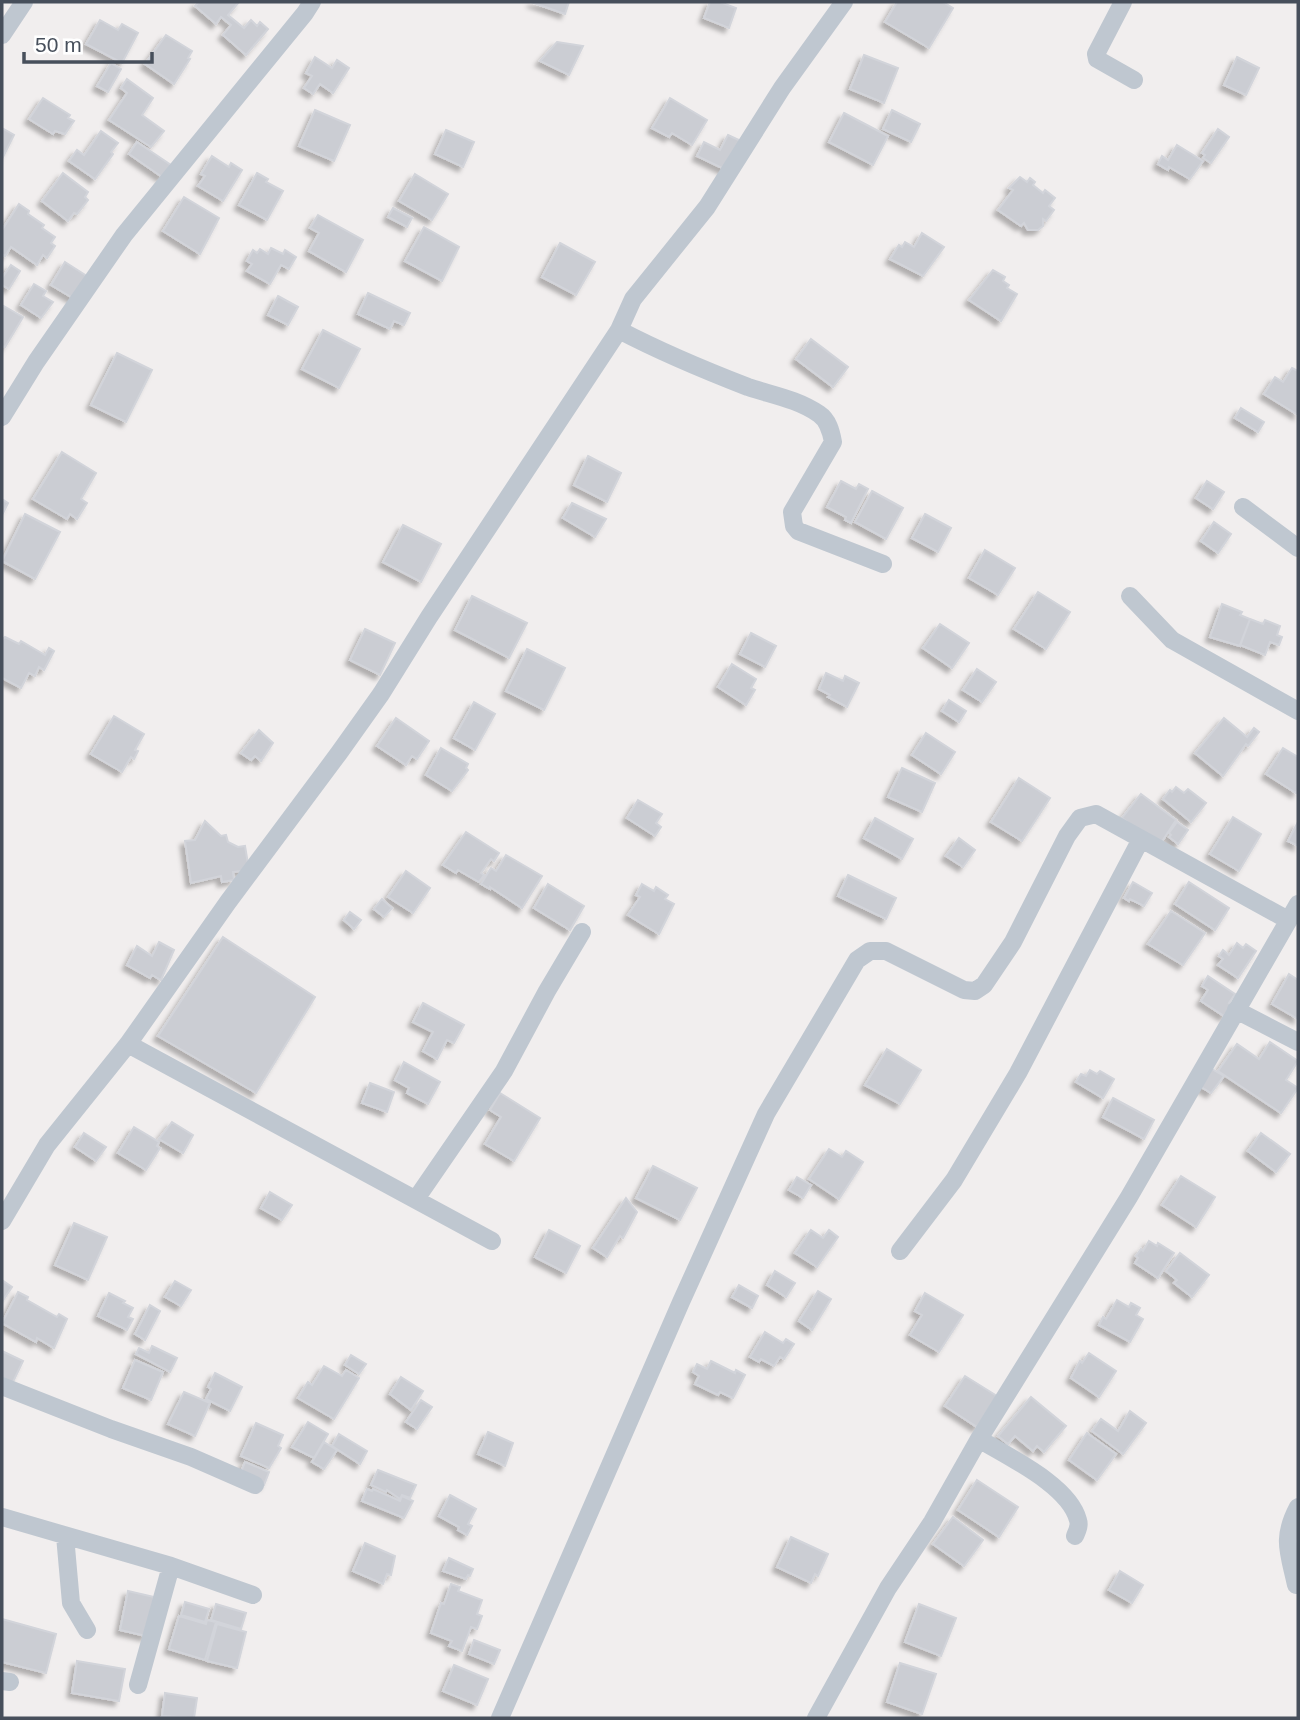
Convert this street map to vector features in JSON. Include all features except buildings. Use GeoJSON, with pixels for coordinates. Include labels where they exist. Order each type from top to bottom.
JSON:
{"type":"FeatureCollection","features":[{"type":"Feature","properties":{"kind":"street"},"geometry":{"type":"LineString","coordinates":[[2,35],[24,2]]}},
{"type":"Feature","properties":{"kind":"street"},"geometry":{"type":"LineString","coordinates":[[2,417],[36,362],[124,235],[312,2]]}},
{"type":"Feature","properties":{"kind":"street"},"geometry":{"type":"LineString","coordinates":[[2,1221],[47,1145],[128,1044],[228,902],[381,694],[619,330],[632,299],[707,207],[782,88],[844,2]]}},
{"type":"Feature","properties":{"kind":"street"},"geometry":{"type":"LineString","coordinates":[[1123,2],[1096,54],[1097,59],[1134,80]]}},
{"type":"Feature","properties":{"kind":"street"},"geometry":{"type":"LineString","coordinates":[[619,330],[704,370],[756,389],[782,395],[820,415],[831,428],[833,442],[792,512],[794,526],[798,531],[883,564]]}},
{"type":"Feature","properties":{"kind":"street"},"geometry":{"type":"LineString","coordinates":[[1243,507],[1298,548]]}},
{"type":"Feature","properties":{"kind":"street"},"geometry":{"type":"LineString","coordinates":[[1130,596],[1172,640],[1298,711]]}},
{"type":"Feature","properties":{"kind":"street"},"geometry":{"type":"LineString","coordinates":[[500,1718],[766,1114],[857,960],[870,951],[886,951],[952,985],[975,991],[984,985],[1013,942],[1067,836],[1080,818],[1096,814],[1288,920]]}},
{"type":"Feature","properties":{"kind":"street"},"geometry":{"type":"LineString","coordinates":[[900,1251],[954,1180],[1018,1073],[1141,839]]}},
{"type":"Feature","properties":{"kind":"street"},"geometry":{"type":"LineString","coordinates":[[816,1718],[888,1588],[932,1522],[979,1439],[1129,1197],[1298,904]]}},
{"type":"Feature","properties":{"kind":"street"},"geometry":{"type":"LineString","coordinates":[[416,1199],[504,1071],[582,932]]}},
{"type":"Feature","properties":{"kind":"street"},"geometry":{"type":"LineString","coordinates":[[1236,1010],[1298,1042]]}},
{"type":"Feature","properties":{"kind":"street"},"geometry":{"type":"LineString","coordinates":[[128,1044],[492,1241]]}},
{"type":"Feature","properties":{"kind":"street"},"geometry":{"type":"LineString","coordinates":[[2,1386],[191,1457],[255,1485]]}},
{"type":"Feature","properties":{"kind":"street"},"geometry":{"type":"LineString","coordinates":[[979,1439],[1059,1489],[1078,1519],[1075,1536]]}},
{"type":"Feature","properties":{"kind":"street"},"geometry":{"type":"LineString","coordinates":[[1296,1585],[1286,1537],[1298,1507]]}},
{"type":"Feature","properties":{"kind":"street"},"geometry":{"type":"LineString","coordinates":[[2,1517],[171,1566],[253,1595]]}},
{"type":"Feature","properties":{"kind":"street"},"geometry":{"type":"LineString","coordinates":[[65,1536],[71,1603],[87,1630]]}},
{"type":"Feature","properties":{"kind":"street"},"geometry":{"type":"LineString","coordinates":[[138,1685],[171,1566]]}}]}
